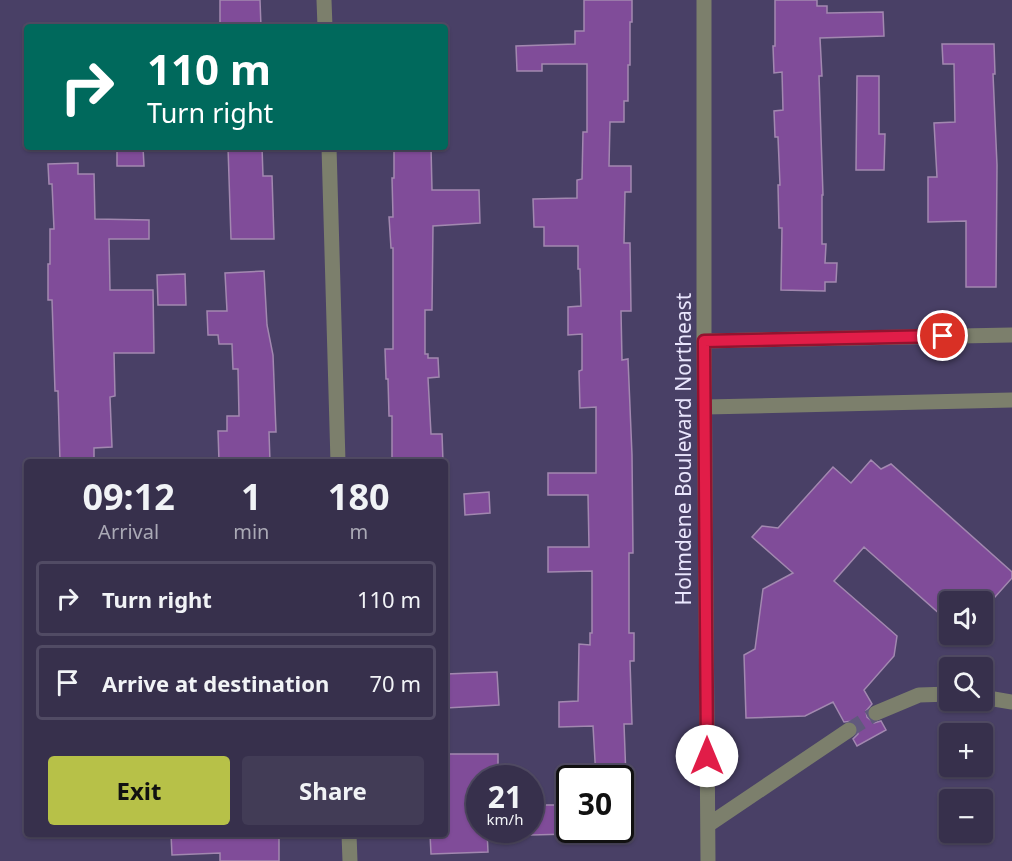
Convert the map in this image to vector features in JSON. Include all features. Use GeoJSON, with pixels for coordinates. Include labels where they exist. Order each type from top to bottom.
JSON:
{"type":"FeatureCollection","features":[{"type":"Feature","properties":{"kind":"street"},"geometry":{"type":"LineString","coordinates":[[324,0],[325,24]]}},
{"type":"Feature","properties":{"kind":"street","name":"Holmdene Boulevard Northeast"},"geometry":{"type":"LineString","coordinates":[[704,0],[708,861]]}},
{"type":"Feature","properties":{"kind":"street"},"geometry":{"type":"LineString","coordinates":[[329,150],[338,459]]}},
{"type":"Feature","properties":{"kind":"street"},"geometry":{"type":"LineString","coordinates":[[704,341],[1012,335]]}},
{"type":"Feature","properties":{"kind":"street"},"geometry":{"type":"LineString","coordinates":[[705,407],[1012,400]]}},
{"type":"Feature","properties":{"kind":"street"},"geometry":{"type":"LineString","coordinates":[[876,713],[919,695],[939,694]]}},
{"type":"Feature","properties":{"kind":"street"},"geometry":{"type":"LineString","coordinates":[[993,699],[1012,702]]}},
{"type":"Feature","properties":{"kind":"street"},"geometry":{"type":"LineString","coordinates":[[708,825],[849,730]]}},
{"type":"Feature","properties":{"kind":"street"},"geometry":{"type":"LineString","coordinates":[[349,837],[350,861]]}},
{"type":"Feature","properties":{"kind":"building"},"geometry":{"type":"Polygon","coordinates":[[[220,0],[260,0],[261,24],[220,24],[220,0]]]}},
{"type":"Feature","properties":{"kind":"building"},"geometry":{"type":"Polygon","coordinates":[[[584,0],[632,0],[628,101],[624,101],[624,122],[610,122],[609,166],[631,166],[631,192],[625,192],[624,243],[630,243],[631,311],[621,311],[622,360],[628,359],[632,455],[633,553],[629,553],[629,633],[634,633],[634,661],[630,661],[632,724],[624,724],[626,765],[595,765],[593,726],[559,727],[559,702],[578,701],[579,644],[590,645],[592,571],[548,572],[548,547],[589,547],[588,495],[548,495],[548,473],[596,473],[596,407],[580,408],[579,371],[582,370],[582,334],[568,335],[568,307],[581,306],[578,246],[544,246],[544,227],[534,227],[533,199],[577,198],[577,180],[582,179],[583,132],[587,132],[587,64],[542,64],[542,71],[517,71],[516,46],[575,44],[575,31],[584,31],[584,0]]]}},
{"type":"Feature","properties":{"kind":"building"},"geometry":{"type":"Polygon","coordinates":[[[775,0],[817,0],[817,6],[827,6],[827,13],[883,12],[884,36],[820,38],[822,244],[826,244],[825,263],[837,263],[836,282],[825,282],[825,291],[781,290],[782,228],[779,228],[778,137],[775,137],[774,111],[783,110],[782,72],[774,73],[775,0]]]}},
{"type":"Feature","properties":{"kind":"building"},"geometry":{"type":"Polygon","coordinates":[[[942,44],[994,44],[997,165],[996,287],[966,287],[966,221],[928,222],[928,177],[937,177],[934,123],[955,122],[954,64],[943,64],[942,44]]]}},
{"type":"Feature","properties":{"kind":"building"},"geometry":{"type":"Polygon","coordinates":[[[857,76],[879,76],[879,134],[885,134],[884,170],[856,170],[857,76]]]}},
{"type":"Feature","properties":{"kind":"building"},"geometry":{"type":"Polygon","coordinates":[[[117,150],[143,150],[144,166],[117,166],[117,150]]]}},
{"type":"Feature","properties":{"kind":"building"},"geometry":{"type":"Polygon","coordinates":[[[228,150],[262,150],[263,176],[272,176],[274,239],[231,239],[228,150]]]}},
{"type":"Feature","properties":{"kind":"building"},"geometry":{"type":"Polygon","coordinates":[[[394,150],[431,150],[432,190],[479,190],[480,223],[433,226],[432,310],[425,310],[425,354],[428,354],[428,358],[438,358],[439,377],[428,378],[431,434],[442,434],[443,459],[392,459],[392,416],[389,416],[385,349],[393,349],[393,248],[391,248],[389,217],[393,217],[392,178],[394,178],[394,150]]]}},
{"type":"Feature","properties":{"kind":"building"},"geometry":{"type":"Polygon","coordinates":[[[78,163],[78,174],[94,174],[95,219],[149,220],[149,239],[109,239],[110,290],[153,290],[154,353],[114,353],[115,396],[110,397],[112,447],[94,448],[94,459],[60,459],[52,300],[48,300],[50,229],[54,229],[52,184],[49,184],[48,164],[78,163]]]}},
{"type":"Feature","properties":{"kind":"building"},"geometry":{"type":"Polygon","coordinates":[[[264,271],[267,325],[273,355],[276,432],[269,432],[270,459],[219,459],[218,431],[227,431],[227,416],[239,416],[238,369],[233,369],[232,344],[219,344],[218,335],[208,335],[207,311],[227,311],[225,273],[264,271]]]}},
{"type":"Feature","properties":{"kind":"building"},"geometry":{"type":"Polygon","coordinates":[[[185,274],[186,305],[158,305],[157,275],[185,274]]]}},
{"type":"Feature","properties":{"kind":"building"},"geometry":{"type":"Polygon","coordinates":[[[871,460],[881,469],[891,464],[1012,572],[1012,578],[993,599],[993,591],[939,591],[939,613],[864,547],[834,581],[897,636],[894,656],[864,690],[872,704],[866,711],[867,717],[874,723],[881,721],[886,730],[857,746],[853,739],[858,734],[857,725],[853,721],[844,722],[833,702],[805,716],[746,718],[744,655],[755,649],[763,589],[793,573],[752,537],[762,526],[778,528],[833,467],[851,483],[871,460]]]}},
{"type":"Feature","properties":{"kind":"building"},"geometry":{"type":"Polygon","coordinates":[[[489,492],[490,513],[465,515],[464,494],[489,492]]]}},
{"type":"Feature","properties":{"kind":"building"},"geometry":{"type":"Polygon","coordinates":[[[497,672],[499,705],[448,708],[448,674],[497,672]]]}},
{"type":"Feature","properties":{"kind":"building"},"geometry":{"type":"Polygon","coordinates":[[[448,754],[498,754],[498,765],[466,765],[466,843],[488,843],[488,852],[431,854],[430,837],[448,837],[448,754]]]}},
{"type":"Feature","properties":{"kind":"building"},"geometry":{"type":"Polygon","coordinates":[[[544,805],[556,805],[556,834],[544,835],[544,805]]]}},
{"type":"Feature","properties":{"kind":"building"},"geometry":{"type":"Polygon","coordinates":[[[171,837],[279,837],[279,861],[220,861],[220,853],[172,855],[171,837]]]}},
{"type":"Feature","properties":{"kind":"tunnel"},"geometry":{"type":"LineString","coordinates":[[849,730],[876,713]]}},
{"type":"Feature","properties":{"kind":"route"},"geometry":{"type":"LineString","coordinates":[[707,756],[704,341],[943,336]]}}]}
